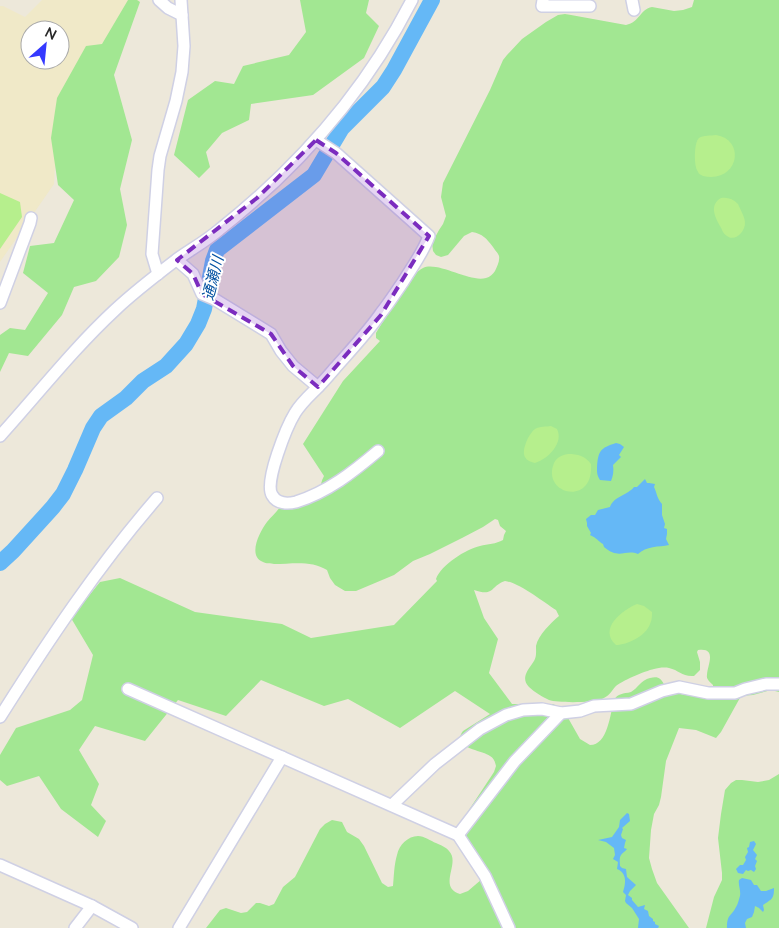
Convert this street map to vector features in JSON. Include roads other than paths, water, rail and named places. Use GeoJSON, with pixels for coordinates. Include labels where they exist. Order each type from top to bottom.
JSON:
{"type":"FeatureCollection","features":[{"type":"Feature","properties":{"kind":"street"},"geometry":{"type":"LineString","coordinates":[[159,0],[168,8],[182,15]]}},
{"type":"Feature","properties":{"kind":"street"},"geometry":{"type":"LineString","coordinates":[[158,274],[152,254],[158,170],[182,72],[184,46],[181,0]]}},
{"type":"Feature","properties":{"kind":"street"},"geometry":{"type":"LineString","coordinates":[[0,436],[83,342],[114,311],[176,260],[218,231],[320,143],[388,42],[412,0]]}},
{"type":"Feature","properties":{"kind":"street"},"geometry":{"type":"LineString","coordinates":[[543,0],[542,6],[590,6]]}},
{"type":"Feature","properties":{"kind":"street"},"geometry":{"type":"LineString","coordinates":[[320,143],[336,153],[429,236],[424,249],[380,314],[349,352],[304,400],[294,414],[276,460],[271,481],[271,494],[275,499],[290,503],[310,498],[355,471],[378,451]]}},
{"type":"Feature","properties":{"kind":"street"},"geometry":{"type":"LineString","coordinates":[[0,303],[31,218]]}},
{"type":"Feature","properties":{"kind":"street"},"geometry":{"type":"LineString","coordinates":[[176,260],[193,274],[202,294],[214,299],[271,334],[293,366],[318,387]]}},
{"type":"Feature","properties":{"kind":"street"},"geometry":{"type":"LineString","coordinates":[[0,717],[80,595],[128,531],[157,498]]}},
{"type":"Feature","properties":{"kind":"street"},"geometry":{"type":"LineString","coordinates":[[392,805],[435,764],[480,728],[506,715],[523,710],[580,711],[594,706],[631,704],[662,691],[678,687],[708,693],[735,693],[766,684],[779,684]]}},
{"type":"Feature","properties":{"kind":"street"},"geometry":{"type":"LineString","coordinates":[[128,689],[458,835],[485,876],[508,928]]}},
{"type":"Feature","properties":{"kind":"street"},"geometry":{"type":"LineString","coordinates":[[458,835],[515,761],[561,712]]}},
{"type":"Feature","properties":{"kind":"street"},"geometry":{"type":"LineString","coordinates":[[178,928],[282,757]]}},
{"type":"Feature","properties":{"kind":"street"},"geometry":{"type":"LineString","coordinates":[[0,865],[92,906],[132,928]]}},
{"type":"Feature","properties":{"kind":"street"},"geometry":{"type":"LineString","coordinates":[[74,928],[92,906]]}},
{"type":"Feature","properties":{"kind":"water"},"geometry":{"type":"Polygon","coordinates":[[[616,443],[624,447],[619,455],[621,457],[613,465],[611,481],[600,480],[597,471],[599,454],[606,447],[616,443]]]}},
{"type":"Feature","properties":{"kind":"water"},"geometry":{"type":"Polygon","coordinates":[[[645,479],[647,483],[655,484],[654,487],[662,504],[664,528],[667,529],[666,539],[669,545],[649,548],[638,554],[618,554],[609,551],[590,535],[586,519],[591,515],[595,515],[598,510],[610,507],[615,500],[634,487],[637,487],[645,479]]]}},
{"type":"Feature","properties":{"kind":"water"},"geometry":{"type":"Polygon","coordinates":[[[627,813],[629,814],[630,821],[622,828],[621,835],[626,840],[624,848],[627,849],[620,856],[620,866],[626,869],[627,877],[636,885],[628,895],[638,907],[645,905],[644,909],[648,911],[649,916],[659,926],[658,928],[638,928],[639,919],[625,901],[626,895],[623,892],[625,879],[623,873],[617,869],[618,862],[613,859],[615,855],[614,848],[606,842],[598,840],[612,837],[619,827],[620,820],[627,813]]]}},
{"type":"Feature","properties":{"kind":"water"},"geometry":{"type":"Polygon","coordinates":[[[754,841],[756,844],[753,850],[757,855],[755,859],[757,861],[756,869],[754,872],[746,870],[743,874],[738,873],[736,869],[743,865],[748,852],[747,848],[750,842],[754,841]]]}},
{"type":"Feature","properties":{"kind":"water"},"geometry":{"type":"Polygon","coordinates":[[[742,878],[751,880],[761,891],[774,888],[774,894],[763,905],[763,912],[755,906],[752,917],[747,919],[745,923],[746,928],[727,928],[729,918],[738,902],[740,894],[739,880],[742,878]]]}},
{"type":"Feature","properties":{"kind":"waterway","name":"通瀬川"},"geometry":{"type":"LineString","coordinates":[[0,563],[13,551],[63,494],[93,428],[101,416],[126,398],[143,381],[166,366],[186,344],[198,324],[204,309],[213,261],[217,250],[314,175],[342,128],[383,87],[432,0]]}}]}
